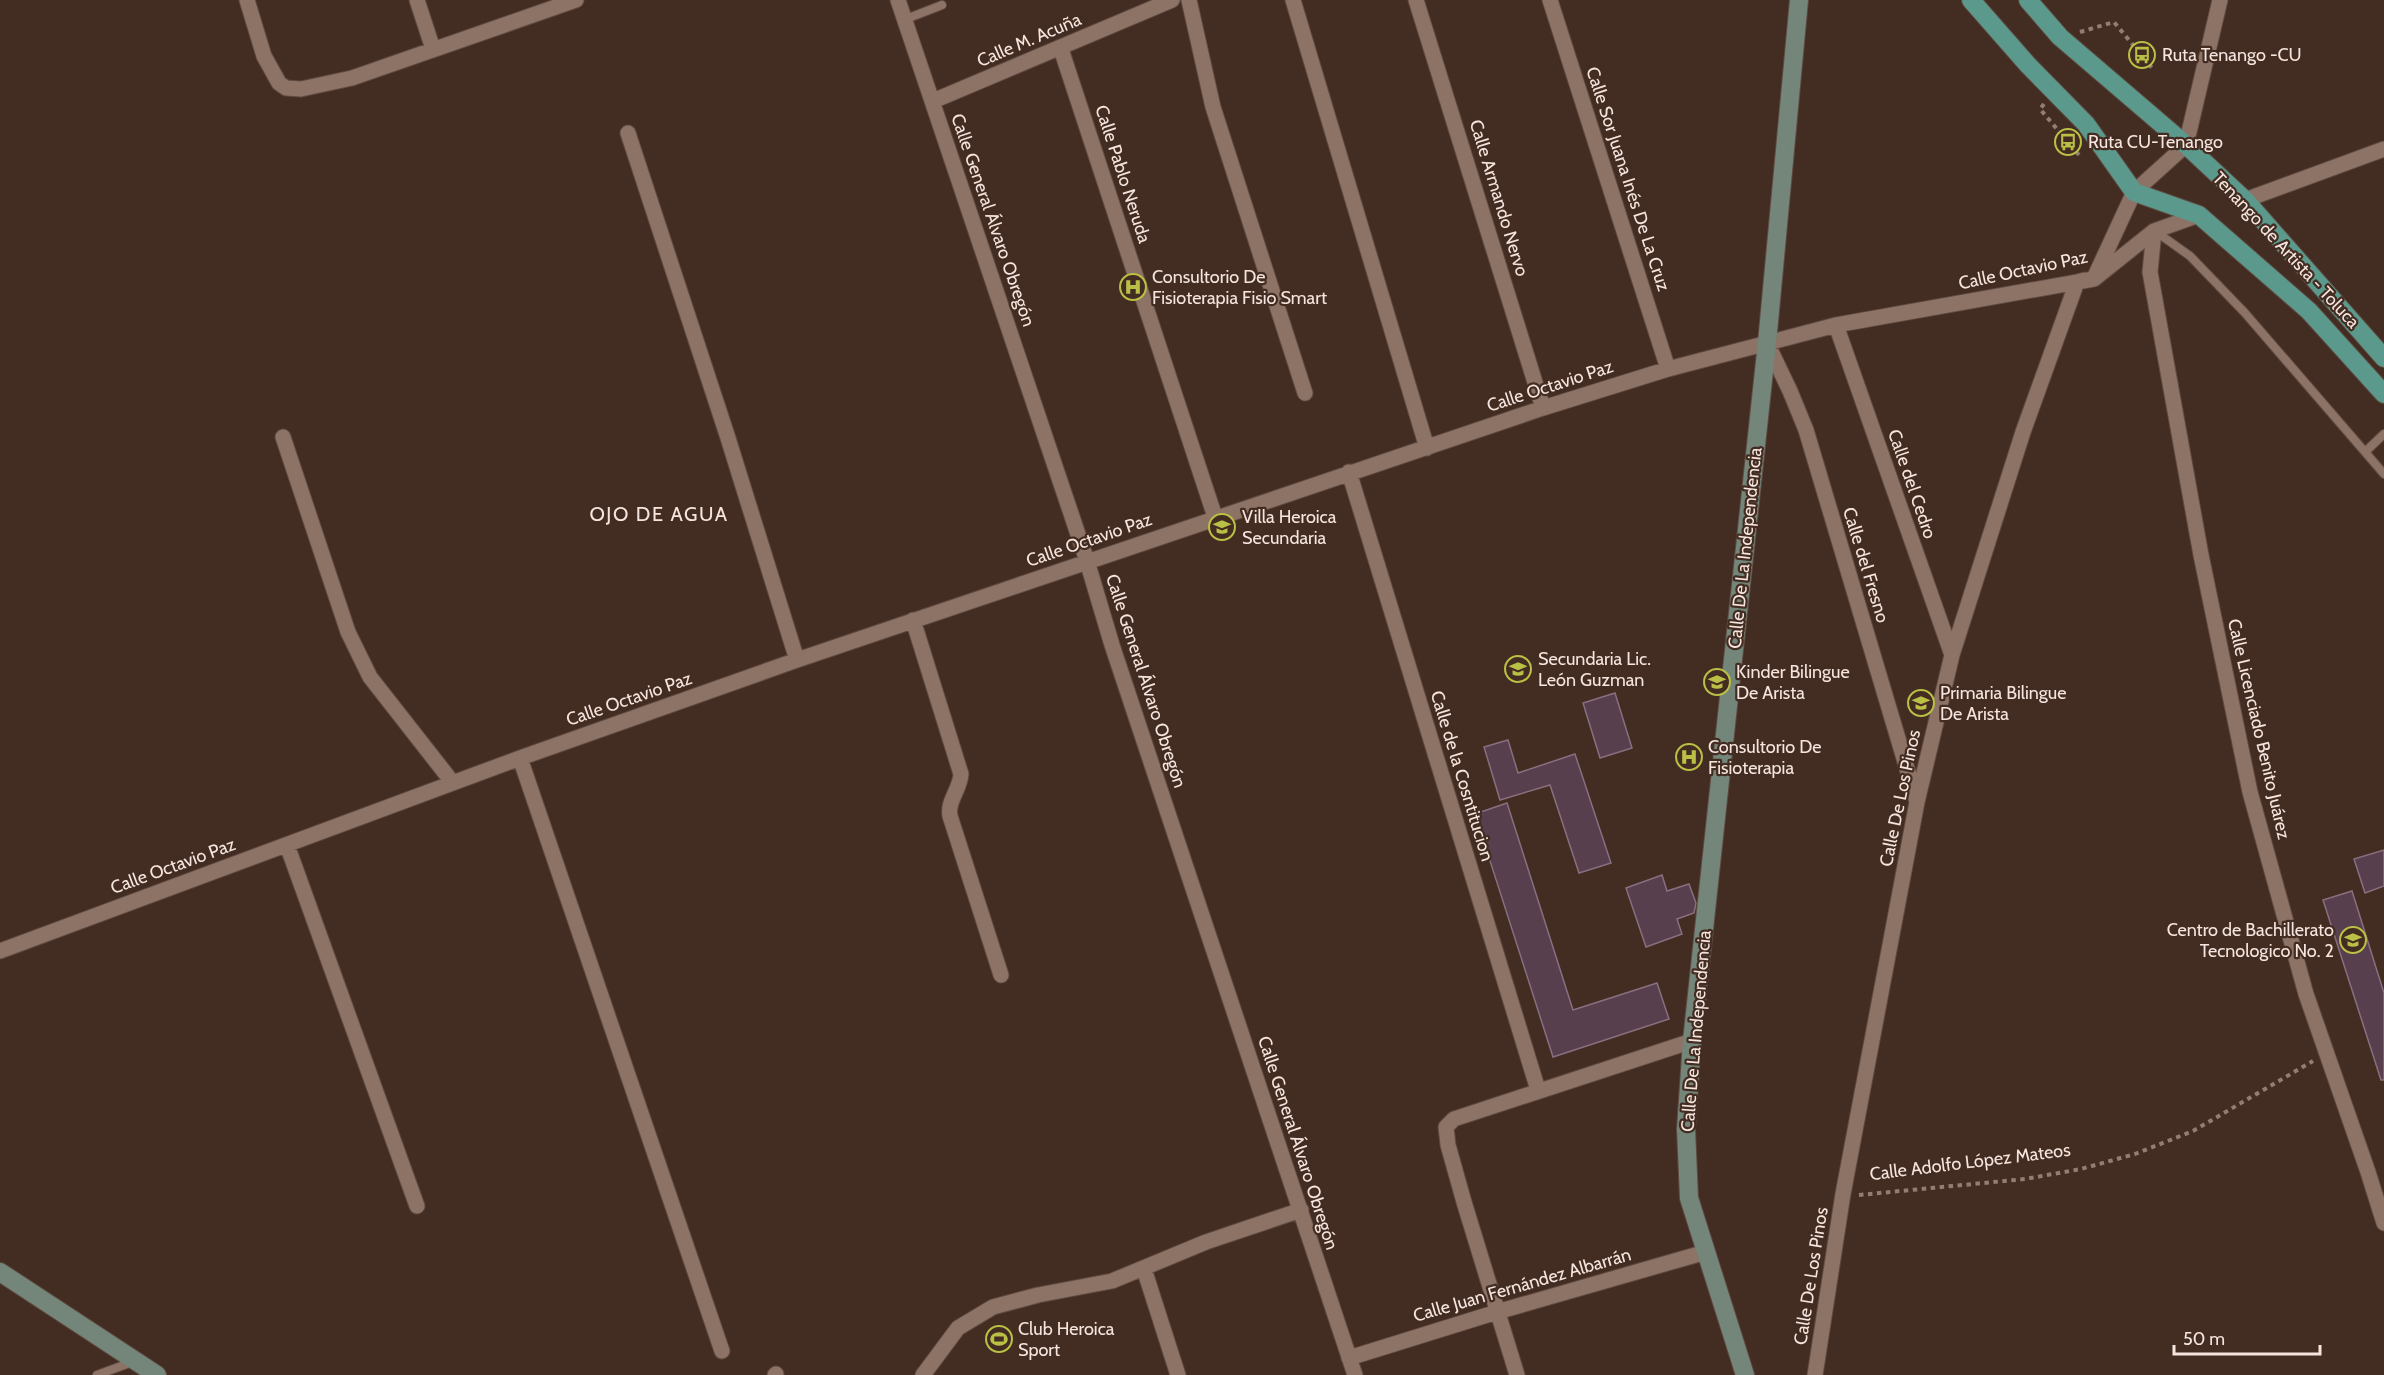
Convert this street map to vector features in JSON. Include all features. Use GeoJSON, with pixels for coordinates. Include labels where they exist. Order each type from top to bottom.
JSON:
{"type":"FeatureCollection","features":[{"type":"Feature","properties":{"kind":"main road"},"geometry":{"type":"LineString","coordinates":[[1971,0],[2086,124],[2134,192],[2199,215],[2309,311],[2384,394]]}},
{"type":"Feature","properties":{"kind":"main road","name":"Tenango de Artista - Toluca"},"geometry":{"type":"LineString","coordinates":[[2028,0],[2060,37],[2186,145],[2245,200],[2384,358]]}},
{"type":"Feature","properties":{"kind":"street"},"geometry":{"type":"LineString","coordinates":[[247,0],[264,56],[279,83],[286,88],[301,89],[352,78],[573,0]]}},
{"type":"Feature","properties":{"kind":"street"},"geometry":{"type":"LineString","coordinates":[[417,0],[433,49]]}},
{"type":"Feature","properties":{"kind":"street","name":"Calle General Álvaro Obregón"},"geometry":{"type":"LineString","coordinates":[[898,0],[1087,561],[1112,645],[1355,1375]]}},
{"type":"Feature","properties":{"kind":"street","name":"Calle M. Acuña"},"geometry":{"type":"LineString","coordinates":[[933,102],[1172,0]]}},
{"type":"Feature","properties":{"kind":"street"},"geometry":{"type":"LineString","coordinates":[[1189,0],[1213,107],[1305,393]]}},
{"type":"Feature","properties":{"kind":"street"},"geometry":{"type":"LineString","coordinates":[[1293,0],[1426,448]]}},
{"type":"Feature","properties":{"kind":"street","name":"Calle Armando Nervo"},"geometry":{"type":"LineString","coordinates":[[1416,0],[1543,408]]}},
{"type":"Feature","properties":{"kind":"street","name":"Calle Sor Juana Inés De La Cruz"},"geometry":{"type":"LineString","coordinates":[[1550,0],[1668,369]]}},
{"type":"Feature","properties":{"kind":"street","name":"Calle De La Independencia"},"geometry":{"type":"LineString","coordinates":[[1745,1375],[1689,1198],[1686,1129],[1692,1041],[1767,343],[1799,0]]}},
{"type":"Feature","properties":{"kind":"street"},"geometry":{"type":"LineString","coordinates":[[2094,279],[2134,192],[2186,145],[2220,0]]}},
{"type":"Feature","properties":{"kind":"street","name":"Calle Pablo Neruda"},"geometry":{"type":"LineString","coordinates":[[1061,49],[1215,517]]}},
{"type":"Feature","properties":{"kind":"street"},"geometry":{"type":"LineString","coordinates":[[628,133],[728,438],[797,660]]}},
{"type":"Feature","properties":{"kind":"street"},"geometry":{"type":"LineString","coordinates":[[2245,200],[2384,149]]}},
{"type":"Feature","properties":{"kind":"street","name":"Calle Octavio Paz"},"geometry":{"type":"LineString","coordinates":[[0,951],[520,758],[797,660],[1543,408],[1668,369],[1836,325],[2094,279],[2154,231],[2199,215]]}},
{"type":"Feature","properties":{"kind":"street","name":"Calle Licenciado Benito Juárez"},"geometry":{"type":"LineString","coordinates":[[2154,231],[2150,272],[2201,555],[2250,792],[2306,994],[2384,1223]]}},
{"type":"Feature","properties":{"kind":"street","name":"Calle De Los Pinos"},"geometry":{"type":"LineString","coordinates":[[1815,1375],[1843,1194],[1917,802],[1952,655],[2023,432],[2077,282],[2094,279]]}},
{"type":"Feature","properties":{"kind":"street","name":"Calle del Cedro"},"geometry":{"type":"LineString","coordinates":[[1836,325],[1952,655]]}},
{"type":"Feature","properties":{"kind":"street","name":"Calle del Fresno"},"geometry":{"type":"LineString","coordinates":[[1767,343],[1806,430],[1917,802]]}},
{"type":"Feature","properties":{"kind":"street"},"geometry":{"type":"LineString","coordinates":[[283,437],[348,632],[370,677],[453,783]]}},
{"type":"Feature","properties":{"kind":"street","name":"Calle de la Cosntitucion"},"geometry":{"type":"LineString","coordinates":[[1349,472],[1538,1090]]}},
{"type":"Feature","properties":{"kind":"street"},"geometry":{"type":"LineString","coordinates":[[913,620],[961,774],[961,785],[950,805],[950,816],[1001,975]]}},
{"type":"Feature","properties":{"kind":"street"},"geometry":{"type":"LineString","coordinates":[[520,758],[722,1352]]}},
{"type":"Feature","properties":{"kind":"street"},"geometry":{"type":"LineString","coordinates":[[287,845],[417,1206]]}},
{"type":"Feature","properties":{"kind":"street"},"geometry":{"type":"LineString","coordinates":[[1517,1375],[1464,1202],[1446,1132],[1450,1122],[1538,1090],[1692,1041]]}},
{"type":"Feature","properties":{"kind":"street"},"geometry":{"type":"LineString","coordinates":[[923,1375],[958,1328],[993,1307],[1038,1295],[1097,1286],[1144,1269],[1206,1242],[1301,1210]]}},
{"type":"Feature","properties":{"kind":"street","name":"Calle Juan Fernández Albarrán"},"geometry":{"type":"LineString","coordinates":[[1349,1358],[1497,1312],[1706,1252]]}},
{"type":"Feature","properties":{"kind":"street"},"geometry":{"type":"LineString","coordinates":[[1144,1269],[1178,1375]]}},
{"type":"Feature","properties":{"kind":"street"},"geometry":{"type":"LineString","coordinates":[[0,1272],[157,1375]]}},
{"type":"Feature","properties":{"kind":"lane"},"geometry":{"type":"LineString","coordinates":[[906,19],[942,5]]}},
{"type":"Feature","properties":{"kind":"lane"},"geometry":{"type":"LineString","coordinates":[[2154,231],[2190,256],[2245,313],[2384,474]]}},
{"type":"Feature","properties":{"kind":"lane"},"geometry":{"type":"LineString","coordinates":[[2365,452],[2384,434]]}},
{"type":"Feature","properties":{"kind":"lane"},"geometry":{"type":"LineString","coordinates":[[97,1375],[136,1361]]}},
{"type":"Feature","properties":{"kind":"path"},"geometry":{"type":"LineString","coordinates":[[2060,37],[2114,22],[2152,68]]}},
{"type":"Feature","properties":{"kind":"path"},"geometry":{"type":"LineString","coordinates":[[2040,109],[2079,155]]}},
{"type":"Feature","properties":{"kind":"path","name":"Calle Adolfo López Mateos"},"geometry":{"type":"LineString","coordinates":[[1843,1194],[1875,1195],[2025,1179],[2081,1169],[2135,1154],[2193,1131],[2326,1052]]}},
{"type":"Feature","properties":{"kind":"building"},"geometry":{"type":"Polygon","coordinates":[[[1615,693],[1632,748],[1600,758],[1583,703],[1615,693]]]}},
{"type":"Feature","properties":{"kind":"building"},"geometry":{"type":"Polygon","coordinates":[[[1508,740],[1518,773],[1575,754],[1611,863],[1579,873],[1550,785],[1500,800],[1484,747],[1508,740]]]}},
{"type":"Feature","properties":{"kind":"building"},"geometry":{"type":"Polygon","coordinates":[[[1507,803],[1573,1010],[1657,983],[1669,1019],[1553,1057],[1475,814],[1507,803]]]}},
{"type":"Feature","properties":{"kind":"building"},"geometry":{"type":"Polygon","coordinates":[[[2384,850],[2384,886],[2365,893],[2354,859],[2384,850]]]}},
{"type":"Feature","properties":{"kind":"building"},"geometry":{"type":"Polygon","coordinates":[[[1662,875],[1667,891],[1689,884],[1696,903],[1694,913],[1677,919],[1682,934],[1646,947],[1626,888],[1662,875]]]}},
{"type":"Feature","properties":{"kind":"building"},"geometry":{"type":"Polygon","coordinates":[[[2352,891],[2384,993],[2384,1080],[2381,1080],[2323,900],[2352,891]]]}},
{"type":"Feature","properties":{"kind":"place","name":"Ruta Tenango -CU"},"geometry":{"type":"Point","coordinates":[2142,55]}},
{"type":"Feature","properties":{"kind":"place","name":"Ruta CU-Tenango"},"geometry":{"type":"Point","coordinates":[2068,142]}},
{"type":"Feature","properties":{"kind":"place","name":"Consultorio De Fisioterapia Fisio Smart"},"geometry":{"type":"Point","coordinates":[1133,287]}},
{"type":"Feature","properties":{"kind":"place","name":"Villa Heroica Secundaria"},"geometry":{"type":"Point","coordinates":[1222,527]}},
{"type":"Feature","properties":{"kind":"place","name":"Secundaria Lic. León Guzman"},"geometry":{"type":"Point","coordinates":[1518,669]}},
{"type":"Feature","properties":{"kind":"place","name":"Kinder Bilingue De Arista"},"geometry":{"type":"Point","coordinates":[1717,682]}},
{"type":"Feature","properties":{"kind":"place","name":"Primaria Bilingue De Arista"},"geometry":{"type":"Point","coordinates":[1921,703]}},
{"type":"Feature","properties":{"kind":"place","name":"Consultorio De Fisioterapia"},"geometry":{"type":"Point","coordinates":[1689,757]}},
{"type":"Feature","properties":{"kind":"place","name":"Centro de Bachillerato Tecnologico No. 2"},"geometry":{"type":"Point","coordinates":[2353,940]}},
{"type":"Feature","properties":{"kind":"place","name":"Club Heroica Sport"},"geometry":{"type":"Point","coordinates":[999,1339]}},
{"type":"Feature","properties":{"kind":"district","name":"OJO DE AGUA"},"geometry":{"type":"Point","coordinates":[659,514]}}]}
